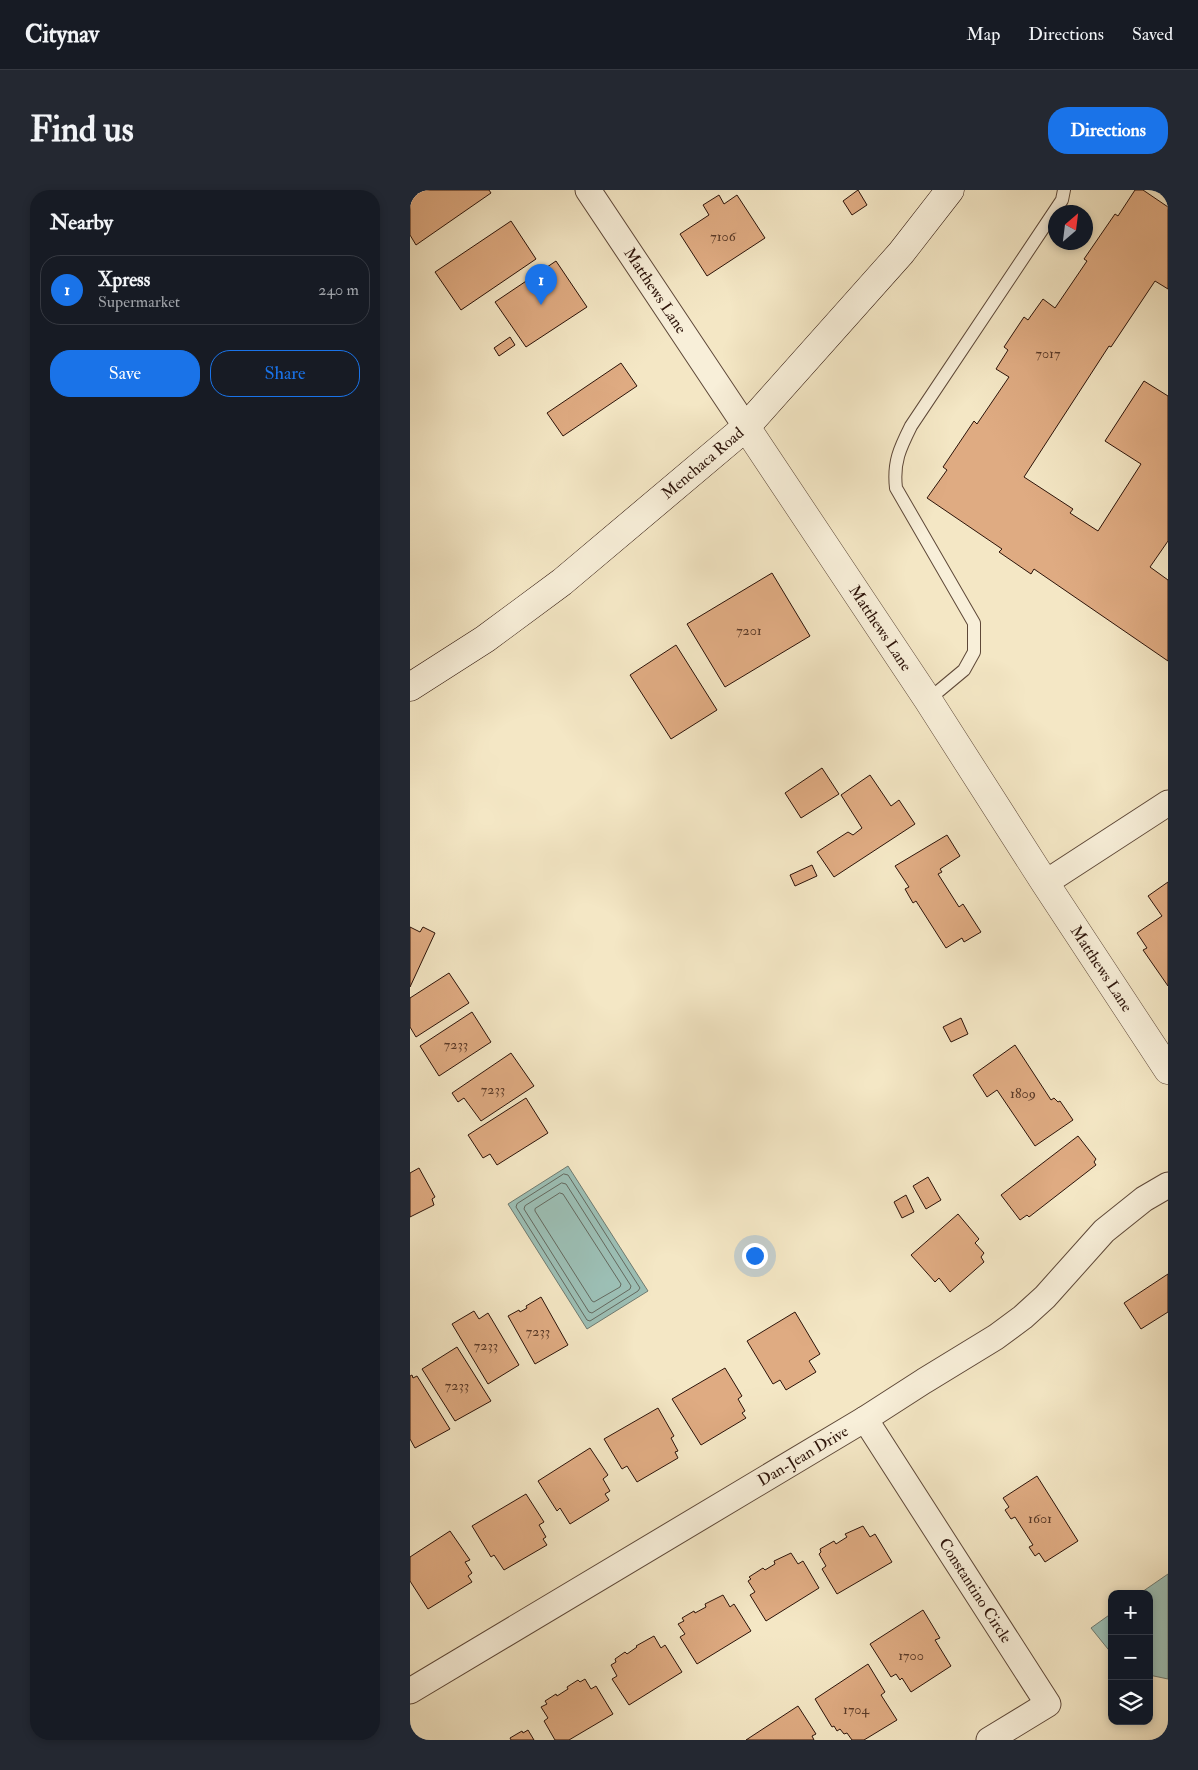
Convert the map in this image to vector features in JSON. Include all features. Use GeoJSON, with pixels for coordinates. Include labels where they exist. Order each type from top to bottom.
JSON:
{"type":"FeatureCollection","features":[{"type":"Feature","properties":{"kind":"street","name":"Matthews Lane"},"geometry":{"type":"LineString","coordinates":[[588,190],[928,700],[1168,1070]]}},
{"type":"Feature","properties":{"kind":"street","name":"Menchaca Road"},"geometry":{"type":"LineString","coordinates":[[410,687],[485,639],[562,582],[746,426],[891,265],[950,190]]}},
{"type":"Feature","properties":{"kind":"street"},"geometry":{"type":"LineString","coordinates":[[1045,883],[1168,803]]}},
{"type":"Feature","properties":{"kind":"street","name":"Dan-Jean Drive"},"geometry":{"type":"LineString","coordinates":[[410,1690],[865,1419],[996,1337],[1023,1317],[1045,1297],[1104,1231],[1144,1199],[1168,1185]]}},
{"type":"Feature","properties":{"kind":"street","name":"Constantino Circle"},"geometry":{"type":"LineString","coordinates":[[865,1419],[1048,1704],[989,1740]]}},
{"type":"Feature","properties":{"kind":"lane"},"geometry":{"type":"LineString","coordinates":[[928,700],[964,670],[974,652],[974,623],[896,488],[894,472],[898,452],[911,426],[1062,200],[1064,190]]}},
{"type":"Feature","properties":{"kind":"water"},"geometry":{"type":"Polygon","coordinates":[[[568,1166],[648,1291],[587,1329],[508,1204],[568,1166]]]}},
{"type":"Feature","properties":{"kind":"water"},"geometry":{"type":"Polygon","coordinates":[[[1168,1574],[1168,1679],[1153,1676],[1153,1590],[1145,1590],[1168,1574]]]}},
{"type":"Feature","properties":{"kind":"water"},"geometry":{"type":"Polygon","coordinates":[[[1108,1616],[1108,1649],[1091,1628],[1108,1616]]]}},
{"type":"Feature","properties":{"kind":"building"},"geometry":{"type":"Polygon","coordinates":[[[414,190],[489,190],[491,193],[416,245],[410,235],[410,193],[414,190]]]}},
{"type":"Feature","properties":{"kind":"building"},"geometry":{"type":"Polygon","coordinates":[[[858,190],[867,205],[852,215],[843,201],[858,190]]]}},
{"type":"Feature","properties":{"kind":"building"},"geometry":{"type":"Polygon","coordinates":[[[1135,190],[1143,190],[1168,207],[1168,289],[1155,281],[1111,347],[1109,346],[1024,477],[1073,509],[1070,513],[1098,531],[1141,464],[1105,441],[1144,381],[1168,396],[1168,541],[1150,567],[1168,580],[1168,661],[1034,569],[1031,574],[999,552],[1002,549],[927,498],[947,470],[943,467],[974,421],[977,424],[1009,377],[996,369],[1008,350],[1004,347],[1024,317],[1028,320],[1043,299],[1055,308],[1087,261],[1084,259],[1090,250],[1093,250],[1093,246],[1115,214],[1118,216],[1135,190]]]}},
{"type":"Feature","properties":{"kind":"building"},"geometry":{"type":"Polygon","coordinates":[[[719,195],[724,204],[737,195],[765,238],[707,276],[680,234],[709,215],[703,205],[719,195]]]}},
{"type":"Feature","properties":{"kind":"building"},"geometry":{"type":"Polygon","coordinates":[[[511,221],[536,259],[461,310],[435,272],[511,221]]]}},
{"type":"Feature","properties":{"kind":"building"},"geometry":{"type":"Polygon","coordinates":[[[556,261],[587,307],[526,347],[495,302],[556,261]]]}},
{"type":"Feature","properties":{"kind":"building"},"geometry":{"type":"Polygon","coordinates":[[[510,337],[515,345],[499,356],[494,348],[510,337]]]}},
{"type":"Feature","properties":{"kind":"building"},"geometry":{"type":"Polygon","coordinates":[[[621,363],[637,386],[563,436],[547,413],[621,363]]]}},
{"type":"Feature","properties":{"kind":"building"},"geometry":{"type":"Polygon","coordinates":[[[772,573],[810,636],[725,687],[687,624],[772,573]]]}},
{"type":"Feature","properties":{"kind":"building"},"geometry":{"type":"Polygon","coordinates":[[[676,645],[717,710],[671,739],[630,675],[676,645]]]}},
{"type":"Feature","properties":{"kind":"building"},"geometry":{"type":"Polygon","coordinates":[[[822,768],[839,794],[801,818],[785,793],[822,768]]]}},
{"type":"Feature","properties":{"kind":"building"},"geometry":{"type":"Polygon","coordinates":[[[870,775],[891,806],[899,800],[915,824],[834,877],[817,852],[848,832],[853,835],[862,828],[841,795],[870,775]]]}},
{"type":"Feature","properties":{"kind":"building"},"geometry":{"type":"Polygon","coordinates":[[[947,835],[960,856],[940,869],[942,872],[938,874],[959,907],[963,904],[981,932],[964,942],[962,938],[946,948],[916,901],[913,903],[905,889],[909,887],[895,866],[947,835]]]}},
{"type":"Feature","properties":{"kind":"building"},"geometry":{"type":"Polygon","coordinates":[[[812,865],[817,876],[795,886],[790,875],[812,865]]]}},
{"type":"Feature","properties":{"kind":"building"},"geometry":{"type":"Polygon","coordinates":[[[1168,882],[1168,986],[1143,950],[1147,948],[1137,933],[1162,916],[1148,896],[1168,882]]]}},
{"type":"Feature","properties":{"kind":"building"},"geometry":{"type":"Polygon","coordinates":[[[410,927],[420,932],[423,927],[435,933],[410,987],[410,927]]]}},
{"type":"Feature","properties":{"kind":"building"},"geometry":{"type":"Polygon","coordinates":[[[449,973],[469,1003],[416,1037],[410,1027],[410,998],[449,973]]]}},
{"type":"Feature","properties":{"kind":"building"},"geometry":{"type":"Polygon","coordinates":[[[472,1012],[491,1042],[439,1076],[420,1046],[472,1012]]]}},
{"type":"Feature","properties":{"kind":"building"},"geometry":{"type":"Polygon","coordinates":[[[961,1018],[968,1034],[951,1042],[943,1027],[961,1018]]]}},
{"type":"Feature","properties":{"kind":"building"},"geometry":{"type":"Polygon","coordinates":[[[1015,1045],[1051,1100],[1054,1098],[1058,1102],[1060,1101],[1073,1120],[1035,1146],[997,1090],[987,1097],[973,1075],[1015,1045]]]}},
{"type":"Feature","properties":{"kind":"building"},"geometry":{"type":"Polygon","coordinates":[[[511,1053],[534,1086],[481,1121],[464,1098],[458,1102],[452,1093],[511,1053]]]}},
{"type":"Feature","properties":{"kind":"building"},"geometry":{"type":"Polygon","coordinates":[[[526,1098],[548,1133],[497,1165],[490,1154],[483,1158],[468,1135],[526,1098]]]}},
{"type":"Feature","properties":{"kind":"building"},"geometry":{"type":"Polygon","coordinates":[[[1078,1136],[1096,1159],[1094,1162],[1096,1165],[1029,1217],[1027,1215],[1020,1220],[1001,1195],[1078,1136]]]}},
{"type":"Feature","properties":{"kind":"building"},"geometry":{"type":"Polygon","coordinates":[[[419,1168],[435,1197],[432,1199],[434,1205],[410,1217],[410,1173],[419,1168]]]}},
{"type":"Feature","properties":{"kind":"building"},"geometry":{"type":"Polygon","coordinates":[[[928,1177],[941,1200],[926,1209],[913,1186],[928,1177]]]}},
{"type":"Feature","properties":{"kind":"building"},"geometry":{"type":"Polygon","coordinates":[[[906,1195],[914,1212],[902,1218],[894,1202],[906,1195]]]}},
{"type":"Feature","properties":{"kind":"building"},"geometry":{"type":"Polygon","coordinates":[[[958,1214],[979,1239],[975,1243],[984,1253],[981,1257],[984,1262],[950,1292],[939,1278],[935,1282],[911,1255],[958,1214]]]}},
{"type":"Feature","properties":{"kind":"building"},"geometry":{"type":"Polygon","coordinates":[[[1168,1274],[1168,1312],[1141,1329],[1124,1303],[1168,1274]]]}},
{"type":"Feature","properties":{"kind":"building"},"geometry":{"type":"Polygon","coordinates":[[[541,1297],[568,1345],[535,1364],[508,1316],[527,1308],[526,1306],[541,1297]]]}},
{"type":"Feature","properties":{"kind":"building"},"geometry":{"type":"Polygon","coordinates":[[[474,1311],[479,1319],[488,1313],[519,1365],[488,1384],[452,1324],[474,1311]]]}},
{"type":"Feature","properties":{"kind":"building"},"geometry":{"type":"Polygon","coordinates":[[[795,1312],[820,1354],[809,1361],[816,1372],[786,1390],[780,1380],[773,1384],[747,1341],[795,1312]]]}},
{"type":"Feature","properties":{"kind":"building"},"geometry":{"type":"Polygon","coordinates":[[[457,1347],[491,1401],[455,1421],[422,1369],[457,1347]]]}},
{"type":"Feature","properties":{"kind":"building"},"geometry":{"type":"Polygon","coordinates":[[[725,1368],[742,1396],[738,1399],[745,1411],[742,1413],[746,1418],[701,1445],[672,1399],[725,1368]]]}},
{"type":"Feature","properties":{"kind":"building"},"geometry":{"type":"Polygon","coordinates":[[[412,1375],[413,1378],[417,1376],[450,1429],[415,1448],[410,1439],[410,1376],[412,1375]]]}},
{"type":"Feature","properties":{"kind":"building"},"geometry":{"type":"Polygon","coordinates":[[[658,1408],[674,1436],[671,1438],[678,1451],[675,1452],[678,1458],[637,1482],[627,1466],[622,1469],[604,1439],[658,1408]]]}},
{"type":"Feature","properties":{"kind":"building"},"geometry":{"type":"Polygon","coordinates":[[[590,1448],[608,1475],[603,1479],[610,1491],[605,1494],[609,1500],[570,1524],[560,1508],[557,1511],[538,1481],[590,1448]]]}},
{"type":"Feature","properties":{"kind":"building"},"geometry":{"type":"Polygon","coordinates":[[[1037,1476],[1078,1541],[1045,1562],[1039,1553],[1035,1556],[1029,1547],[1033,1545],[1015,1517],[1011,1519],[1005,1510],[1009,1507],[1003,1498],[1037,1476]]]}},
{"type":"Feature","properties":{"kind":"building"},"geometry":{"type":"Polygon","coordinates":[[[526,1494],[544,1522],[539,1525],[546,1537],[543,1539],[547,1545],[504,1570],[494,1555],[491,1557],[472,1526],[526,1494]]]}},
{"type":"Feature","properties":{"kind":"building"},"geometry":{"type":"Polygon","coordinates":[[[863,1526],[870,1537],[875,1534],[892,1562],[837,1594],[822,1569],[826,1566],[819,1554],[821,1552],[820,1549],[834,1541],[836,1544],[847,1537],[845,1534],[863,1526]]]}},
{"type":"Feature","properties":{"kind":"building"},"geometry":{"type":"Polygon","coordinates":[[[450,1531],[470,1560],[465,1562],[472,1573],[468,1576],[472,1582],[428,1609],[410,1581],[410,1557],[450,1531]]]}},
{"type":"Feature","properties":{"kind":"building"},"geometry":{"type":"Polygon","coordinates":[[[791,1553],[798,1564],[803,1561],[819,1588],[766,1621],[750,1595],[755,1592],[748,1581],[751,1579],[749,1577],[763,1568],[765,1570],[775,1564],[774,1561],[791,1553]]]}},
{"type":"Feature","properties":{"kind":"building"},"geometry":{"type":"Polygon","coordinates":[[[723,1595],[730,1607],[734,1604],[751,1631],[697,1664],[680,1637],[685,1634],[678,1624],[684,1621],[682,1618],[706,1607],[705,1604],[723,1595]]]}},
{"type":"Feature","properties":{"kind":"building"},"geometry":{"type":"Polygon","coordinates":[[[923,1610],[940,1638],[935,1640],[951,1666],[911,1692],[902,1678],[900,1680],[896,1674],[891,1677],[870,1644],[923,1610]]]}},
{"type":"Feature","properties":{"kind":"building"},"geometry":{"type":"Polygon","coordinates":[[[654,1636],[661,1648],[665,1645],[682,1672],[629,1705],[612,1679],[617,1676],[611,1665],[616,1662],[615,1659],[625,1652],[627,1654],[636,1646],[654,1636]]]}},
{"type":"Feature","properties":{"kind":"building"},"geometry":{"type":"Polygon","coordinates":[[[868,1664],[885,1692],[881,1695],[897,1720],[864,1740],[852,1740],[847,1733],[844,1734],[840,1729],[837,1731],[834,1726],[832,1727],[815,1699],[868,1664]]]}},
{"type":"Feature","properties":{"kind":"building"},"geometry":{"type":"Polygon","coordinates":[[[585,1679],[591,1689],[596,1686],[613,1714],[569,1740],[555,1740],[544,1721],[548,1718],[541,1707],[547,1704],[545,1701],[568,1689],[567,1687],[578,1680],[580,1682],[585,1679]]]}},
{"type":"Feature","properties":{"kind":"building"},"geometry":{"type":"Polygon","coordinates":[[[798,1706],[816,1734],[812,1736],[814,1740],[746,1740],[798,1706]]]}},
{"type":"Feature","properties":{"kind":"building"},"geometry":{"type":"Polygon","coordinates":[[[528,1730],[534,1740],[511,1740],[510,1738],[522,1731],[523,1733],[528,1730]]]}},
{"type":"Feature","properties":{"kind":"place","name":"Xpress"},"geometry":{"type":"Point","coordinates":[541,305]}}]}
